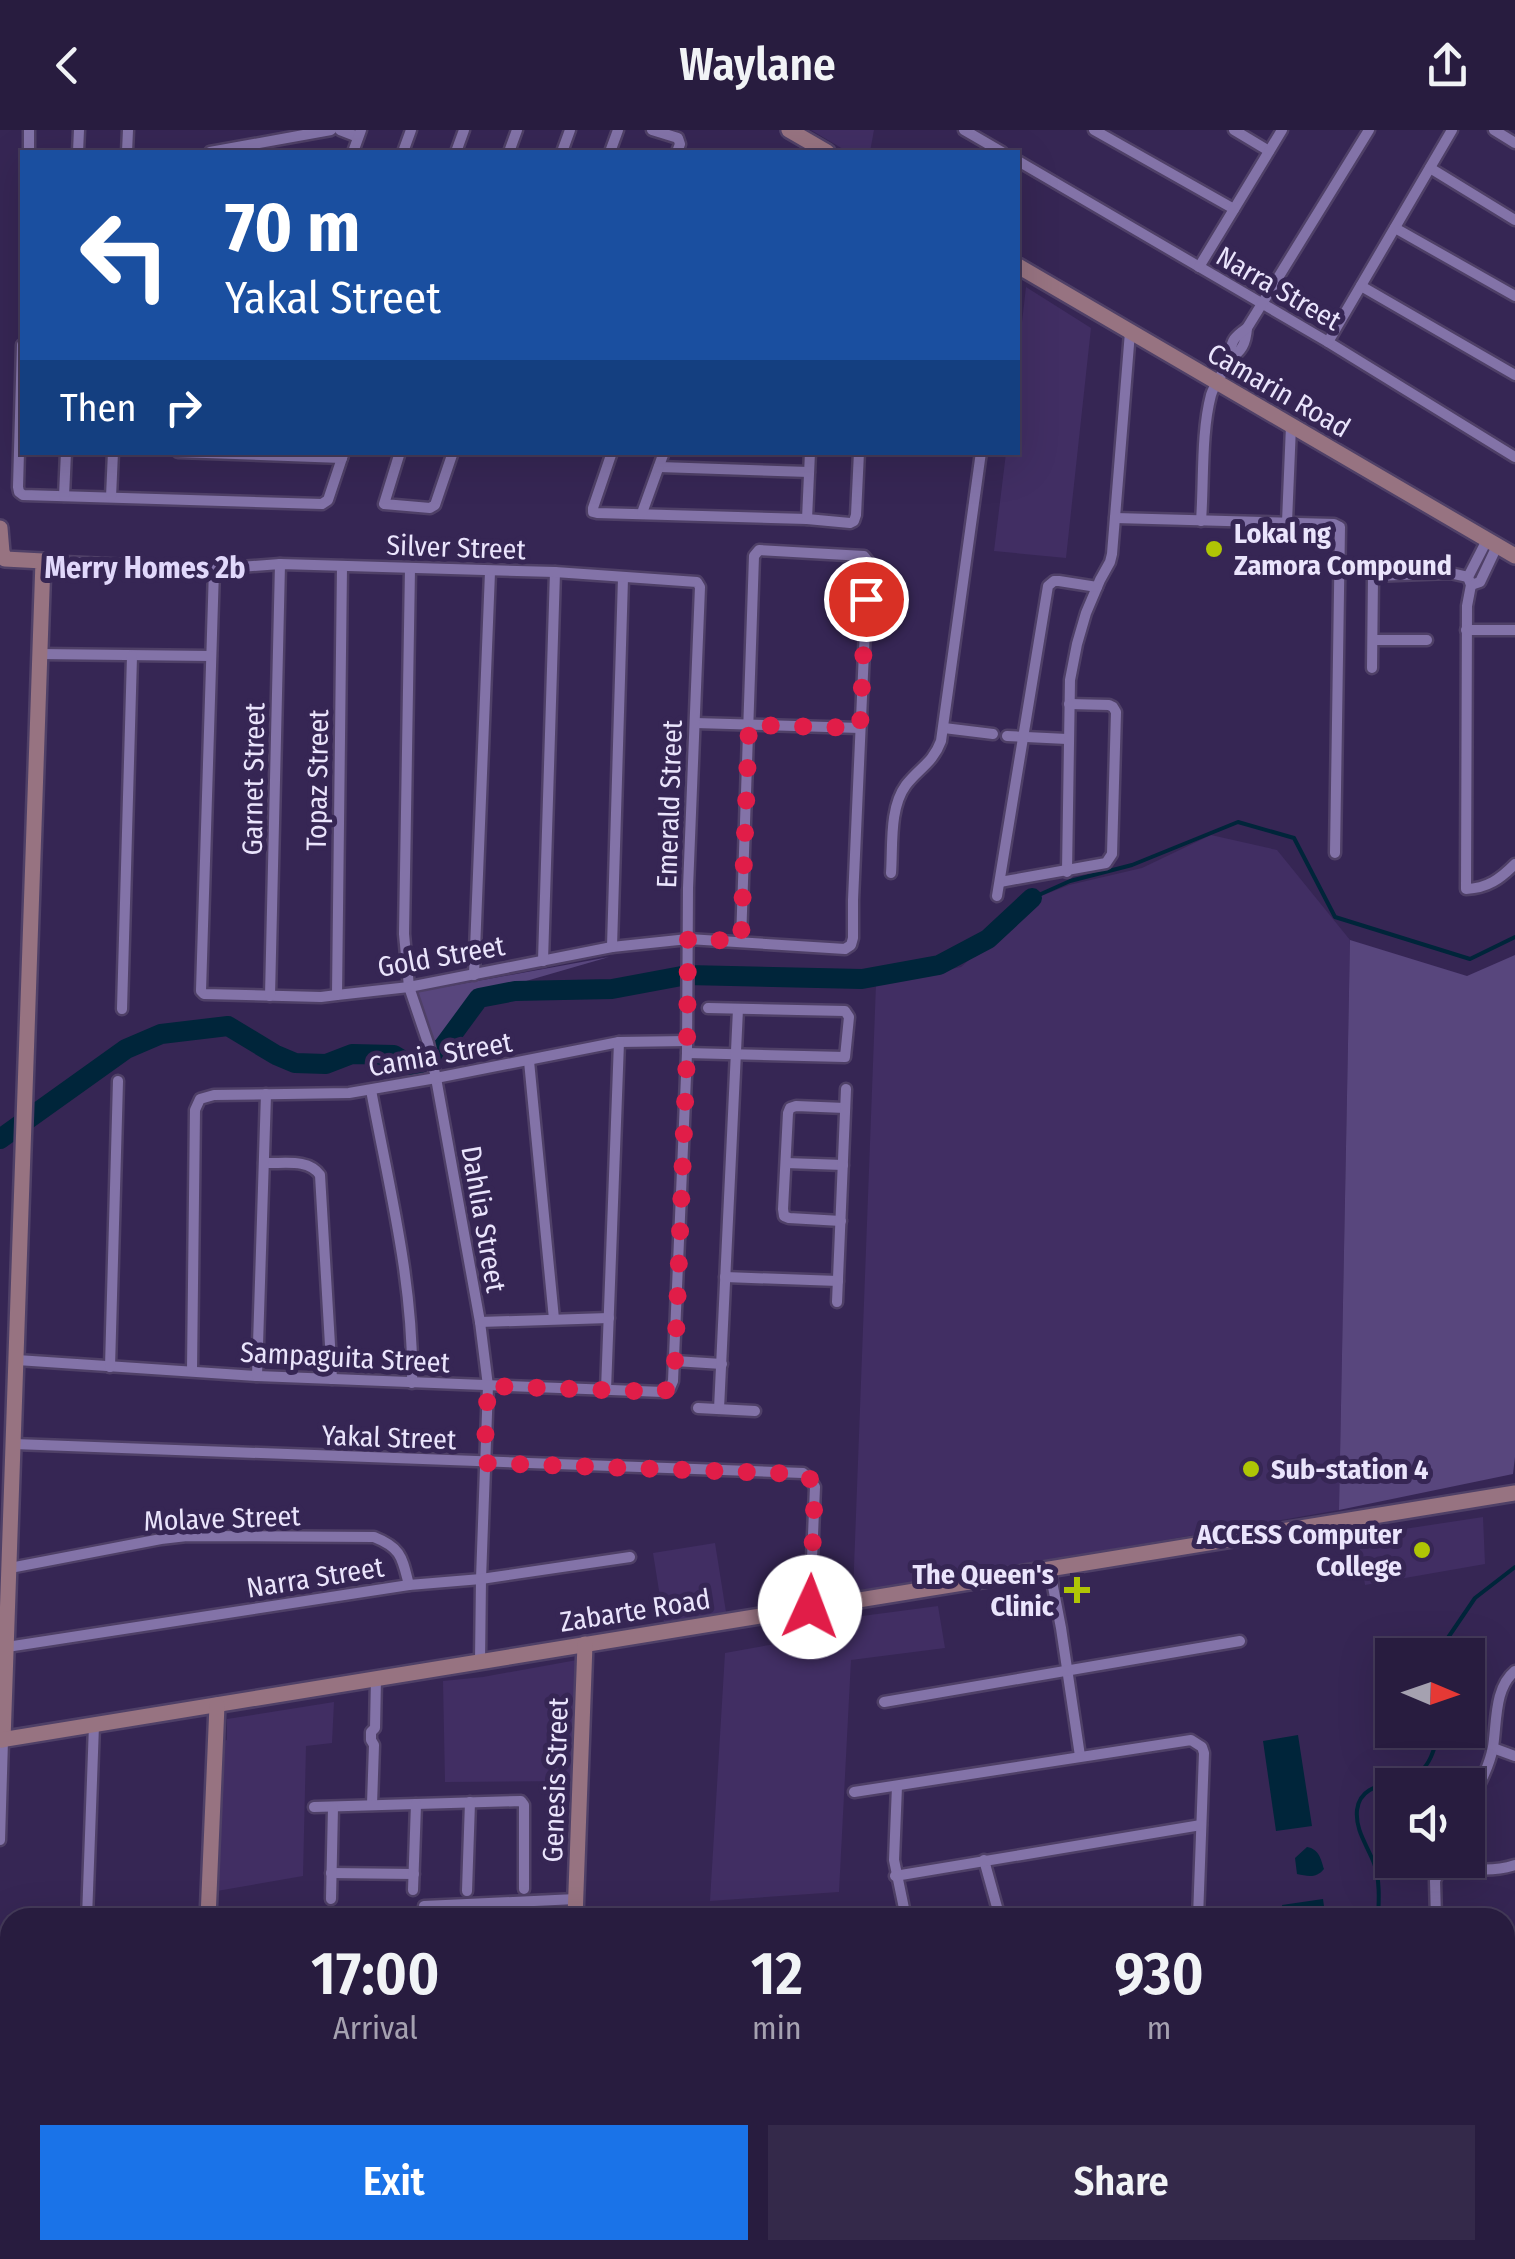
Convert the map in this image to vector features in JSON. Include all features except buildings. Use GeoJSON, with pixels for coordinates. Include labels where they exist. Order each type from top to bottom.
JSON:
{"type":"FeatureCollection","features":[{"type":"Feature","properties":{"kind":"main road"},"geometry":{"type":"LineString","coordinates":[[790,130],[823,150]]}},
{"type":"Feature","properties":{"kind":"main road","name":"Camarin Road"},"geometry":{"type":"LineString","coordinates":[[1020,267],[1515,556]]}},
{"type":"Feature","properties":{"kind":"main road"},"geometry":{"type":"LineString","coordinates":[[0,528],[6,559],[43,561],[2,1740]]}},
{"type":"Feature","properties":{"kind":"main road","name":"Zabarte Road"},"geometry":{"type":"LineString","coordinates":[[2,1740],[1515,1493]]}},
{"type":"Feature","properties":{"kind":"main road","name":"Genesis Street"},"geometry":{"type":"LineString","coordinates":[[576,1907],[585,1644]]}},
{"type":"Feature","properties":{"kind":"main road"},"geometry":{"type":"LineString","coordinates":[[208,1908],[217,1704]]}},
{"type":"Feature","properties":{"kind":"street"},"geometry":{"type":"LineString","coordinates":[[221,150],[331,130]]}},
{"type":"Feature","properties":{"kind":"street"},"geometry":{"type":"LineString","coordinates":[[340,130],[359,133]]}},
{"type":"Feature","properties":{"kind":"street"},"geometry":{"type":"LineString","coordinates":[[652,130],[678,138],[678,150]]}},
{"type":"Feature","properties":{"kind":"street"},"geometry":{"type":"LineString","coordinates":[[964,130],[999,150]]}},
{"type":"Feature","properties":{"kind":"street"},"geometry":{"type":"LineString","coordinates":[[1094,130],[1234,208]]}},
{"type":"Feature","properties":{"kind":"street"},"geometry":{"type":"LineString","coordinates":[[1234,130],[1269,151]]}},
{"type":"Feature","properties":{"kind":"street"},"geometry":{"type":"LineString","coordinates":[[1199,267],[1282,130]]}},
{"type":"Feature","properties":{"kind":"street"},"geometry":{"type":"LineString","coordinates":[[1201,520],[1208,418],[1216,382],[1228,360],[1238,355],[1246,341],[1247,328],[1369,130]]}},
{"type":"Feature","properties":{"kind":"street"},"geometry":{"type":"LineString","coordinates":[[1328,342],[1452,130]]}},
{"type":"Feature","properties":{"kind":"street"},"geometry":{"type":"LineString","coordinates":[[1494,130],[1515,143]]}},
{"type":"Feature","properties":{"kind":"street","name":"Narra Street"},"geometry":{"type":"LineString","coordinates":[[1020,162],[1328,342],[1515,457]]}},
{"type":"Feature","properties":{"kind":"street"},"geometry":{"type":"LineString","coordinates":[[1430,168],[1515,220]]}},
{"type":"Feature","properties":{"kind":"street"},"geometry":{"type":"LineString","coordinates":[[1395,228],[1515,296]]}},
{"type":"Feature","properties":{"kind":"street"},"geometry":{"type":"LineString","coordinates":[[1361,286],[1515,375]]}},
{"type":"Feature","properties":{"kind":"street"},"geometry":{"type":"LineString","coordinates":[[1067,872],[1067,740],[1072,661],[1096,587],[1110,562],[1130,332]]}},
{"type":"Feature","properties":{"kind":"street"},"geometry":{"type":"LineString","coordinates":[[1287,522],[1291,426]]}},
{"type":"Feature","properties":{"kind":"street"},"geometry":{"type":"LineString","coordinates":[[20,443],[19,492],[23,495],[326,503],[343,455]]}},
{"type":"Feature","properties":{"kind":"street"},"geometry":{"type":"LineString","coordinates":[[64,496],[66,455]]}},
{"type":"Feature","properties":{"kind":"street"},"geometry":{"type":"LineString","coordinates":[[111,496],[113,455]]}},
{"type":"Feature","properties":{"kind":"street"},"geometry":{"type":"LineString","coordinates":[[399,455],[384,504],[430,508],[435,505],[452,455]]}},
{"type":"Feature","properties":{"kind":"street"},"geometry":{"type":"LineString","coordinates":[[611,455],[593,512],[850,523],[856,515],[858,455]]}},
{"type":"Feature","properties":{"kind":"street"},"geometry":{"type":"LineString","coordinates":[[642,513],[663,455]]}},
{"type":"Feature","properties":{"kind":"street"},"geometry":{"type":"LineString","coordinates":[[807,519],[810,455]]}},
{"type":"Feature","properties":{"kind":"street"},"geometry":{"type":"LineString","coordinates":[[891,873],[894,826],[903,789],[931,762],[942,741],[980,455]]}},
{"type":"Feature","properties":{"kind":"street"},"geometry":{"type":"LineString","coordinates":[[658,468],[809,472]]}},
{"type":"Feature","properties":{"kind":"street"},"geometry":{"type":"LineString","coordinates":[[1115,518],[1340,527],[1335,853]]}},
{"type":"Feature","properties":{"kind":"street"},"geometry":{"type":"LineString","coordinates":[[1492,543],[1470,581],[1466,606],[1466,889],[1494,882],[1515,864]]}},
{"type":"Feature","properties":{"kind":"street"},"geometry":{"type":"LineString","coordinates":[[695,723],[749,725],[860,728],[867,558],[756,552],[749,725],[741,941]]}},
{"type":"Feature","properties":{"kind":"street","name":"Silver Street"},"geometry":{"type":"LineString","coordinates":[[43,561],[214,569],[280,564],[555,572],[697,582]]}},
{"type":"Feature","properties":{"kind":"street","name":"Garnet Street"},"geometry":{"type":"LineString","coordinates":[[270,996],[280,564]]}},
{"type":"Feature","properties":{"kind":"street","name":"Topaz Street"},"geometry":{"type":"LineString","coordinates":[[337,996],[342,566]]}},
{"type":"Feature","properties":{"kind":"street","name":"Dahlia Street"},"geometry":{"type":"LineString","coordinates":[[410,568],[404,934],[409,987],[434,1072],[488,1386],[480,1661]]}},
{"type":"Feature","properties":{"kind":"street"},"geometry":{"type":"LineString","coordinates":[[40,654],[211,656],[214,569]]}},
{"type":"Feature","properties":{"kind":"street"},"geometry":{"type":"LineString","coordinates":[[474,975],[490,572]]}},
{"type":"Feature","properties":{"kind":"street"},"geometry":{"type":"LineString","coordinates":[[542,961],[555,572]]}},
{"type":"Feature","properties":{"kind":"street"},"geometry":{"type":"LineString","coordinates":[[1372,668],[1373,576],[1450,573],[1470,581]]}},
{"type":"Feature","properties":{"kind":"street"},"geometry":{"type":"LineString","coordinates":[[612,947],[623,578]]}},
{"type":"Feature","properties":{"kind":"street"},"geometry":{"type":"LineString","coordinates":[[997,896],[1048,586],[1059,581],[1096,587]]}},
{"type":"Feature","properties":{"kind":"street","name":"Emerald Street"},"geometry":{"type":"LineString","coordinates":[[670,1388],[675,1362],[688,975],[694,939],[688,888],[700,587],[697,582]]}},
{"type":"Feature","properties":{"kind":"street"},"geometry":{"type":"LineString","coordinates":[[1466,630],[1515,630]]}},
{"type":"Feature","properties":{"kind":"street"},"geometry":{"type":"LineString","coordinates":[[1372,640],[1427,640]]}},
{"type":"Feature","properties":{"kind":"street"},"geometry":{"type":"LineString","coordinates":[[122,1009],[132,656]]}},
{"type":"Feature","properties":{"kind":"street","name":"Gold Street"},"geometry":{"type":"LineString","coordinates":[[211,656],[201,991],[204,994],[337,996],[409,987],[612,947],[694,939],[845,948],[853,938],[860,728]]}},
{"type":"Feature","properties":{"kind":"street"},"geometry":{"type":"LineString","coordinates":[[1000,882],[1106,863],[1112,854],[1116,712],[1108,705],[1069,704]]}},
{"type":"Feature","properties":{"kind":"street"},"geometry":{"type":"LineString","coordinates":[[944,728],[992,734]]}},
{"type":"Feature","properties":{"kind":"street"},"geometry":{"type":"LineString","coordinates":[[1006,736],[1067,740]]}},
{"type":"Feature","properties":{"kind":"street"},"geometry":{"type":"LineString","coordinates":[[708,1008],[738,1009],[720,1409]]}},
{"type":"Feature","properties":{"kind":"street","name":"Camia Street"},"geometry":{"type":"LineString","coordinates":[[192,1370],[195,1110],[200,1099],[371,1090],[434,1072],[529,1061],[619,1042],[736,1055],[845,1057],[849,1017],[845,1011],[738,1009]]}},
{"type":"Feature","properties":{"kind":"street"},"geometry":{"type":"LineString","coordinates":[[606,1390],[619,1042]]}},
{"type":"Feature","properties":{"kind":"street"},"geometry":{"type":"LineString","coordinates":[[529,1061],[554,1320]]}},
{"type":"Feature","properties":{"kind":"street"},"geometry":{"type":"LineString","coordinates":[[110,1367],[118,1081]]}},
{"type":"Feature","properties":{"kind":"street"},"geometry":{"type":"LineString","coordinates":[[837,1302],[846,1089]]}},
{"type":"Feature","properties":{"kind":"street"},"geometry":{"type":"LineString","coordinates":[[371,1090],[406,1281],[413,1342],[412,1383]]}},
{"type":"Feature","properties":{"kind":"street"},"geometry":{"type":"LineString","coordinates":[[257,1376],[266,1094]]}},
{"type":"Feature","properties":{"kind":"street"},"geometry":{"type":"LineString","coordinates":[[841,1221],[784,1216],[790,1108],[845,1108]]}},
{"type":"Feature","properties":{"kind":"street"},"geometry":{"type":"LineString","coordinates":[[264,1163],[308,1164],[320,1175],[332,1380]]}},
{"type":"Feature","properties":{"kind":"street"},"geometry":{"type":"LineString","coordinates":[[786,1163],[843,1165]]}},
{"type":"Feature","properties":{"kind":"street"},"geometry":{"type":"LineString","coordinates":[[726,1277],[838,1281]]}},
{"type":"Feature","properties":{"kind":"street"},"geometry":{"type":"LineString","coordinates":[[480,1322],[610,1318]]}},
{"type":"Feature","properties":{"kind":"street","name":"Sampaguita Street"},"geometry":{"type":"LineString","coordinates":[[18,1360],[332,1380],[663,1392],[670,1388]]}},
{"type":"Feature","properties":{"kind":"street"},"geometry":{"type":"LineString","coordinates":[[675,1362],[722,1364]]}},
{"type":"Feature","properties":{"kind":"street"},"geometry":{"type":"LineString","coordinates":[[698,1408],[756,1411]]}},
{"type":"Feature","properties":{"kind":"street","name":"Yakal Street"},"geometry":{"type":"LineString","coordinates":[[14,1444],[803,1474],[815,1487],[810,1607]]}},
{"type":"Feature","properties":{"kind":"street","name":"Molave Street"},"geometry":{"type":"LineString","coordinates":[[10,1568],[187,1536],[374,1537],[390,1544],[402,1556],[408,1585]]}},
{"type":"Feature","properties":{"kind":"street","name":"Narra Street"},"geometry":{"type":"LineString","coordinates":[[6,1646],[408,1585],[481,1579],[630,1557]]}},
{"type":"Feature","properties":{"kind":"street"},"geometry":{"type":"LineString","coordinates":[[1050,1571],[1080,1756]]}},
{"type":"Feature","properties":{"kind":"street"},"geometry":{"type":"LineString","coordinates":[[884,1702],[1240,1641]]}},
{"type":"Feature","properties":{"kind":"street"},"geometry":{"type":"LineString","coordinates":[[1485,1774],[1493,1748],[1494,1718],[1509,1676],[1515,1670]]}},
{"type":"Feature","properties":{"kind":"street"},"geometry":{"type":"LineString","coordinates":[[372,1805],[374,1745],[378,1737],[376,1678]]}},
{"type":"Feature","properties":{"kind":"street"},"geometry":{"type":"LineString","coordinates":[[88,1908],[94,1725]]}},
{"type":"Feature","properties":{"kind":"street"},"geometry":{"type":"LineString","coordinates":[[0,1840],[2,1740]]}},
{"type":"Feature","properties":{"kind":"street"},"geometry":{"type":"LineString","coordinates":[[854,1792],[1184,1740],[1196,1743],[1204,1753],[1198,1908]]}},
{"type":"Feature","properties":{"kind":"street"},"geometry":{"type":"LineString","coordinates":[[1493,1748],[1515,1756]]}},
{"type":"Feature","properties":{"kind":"street"},"geometry":{"type":"LineString","coordinates":[[897,1786],[894,1860],[904,1908]]}},
{"type":"Feature","properties":{"kind":"street"},"geometry":{"type":"LineString","coordinates":[[314,1807],[521,1800],[524,1889]]}},
{"type":"Feature","properties":{"kind":"street"},"geometry":{"type":"LineString","coordinates":[[467,1891],[470,1802]]}},
{"type":"Feature","properties":{"kind":"street"},"geometry":{"type":"LineString","coordinates":[[413,1890],[416,1804]]}},
{"type":"Feature","properties":{"kind":"street"},"geometry":{"type":"LineString","coordinates":[[331,1899],[334,1806]]}},
{"type":"Feature","properties":{"kind":"street"},"geometry":{"type":"LineString","coordinates":[[896,1876],[1201,1826]]}},
{"type":"Feature","properties":{"kind":"street"},"geometry":{"type":"LineString","coordinates":[[984,1860],[997,1908]]}},
{"type":"Feature","properties":{"kind":"street"},"geometry":{"type":"LineString","coordinates":[[1485,1870],[1515,1864]]}},
{"type":"Feature","properties":{"kind":"street"},"geometry":{"type":"LineString","coordinates":[[332,1873],[414,1874]]}},
{"type":"Feature","properties":{"kind":"street"},"geometry":{"type":"LineString","coordinates":[[1436,1878],[1436,1908]]}},
{"type":"Feature","properties":{"kind":"street"},"geometry":{"type":"LineString","coordinates":[[424,1908],[564,1898],[576,1907]]}},
{"type":"Feature","properties":{"kind":"street"},"geometry":{"type":"LineString","coordinates":[[516,1903],[516,1908]]}},
{"type":"Feature","properties":{"kind":"shaded area"},"geometry":{"type":"Polygon","coordinates":[[[811,130],[874,130],[870,150],[845,150],[811,130]]]}},
{"type":"Feature","properties":{"kind":"shaded area"},"geometry":{"type":"Polygon","coordinates":[[[1026,287],[1091,328],[1066,558],[994,551],[1006,455],[1020,455],[1020,340],[1026,287]]]}},
{"type":"Feature","properties":{"kind":"shaded area"},"geometry":{"type":"Polygon","coordinates":[[[1211,835],[1277,850],[1350,940],[1339,1510],[853,1594],[876,984],[961,967],[1041,896],[1069,885],[1142,868],[1211,835]]]}},
{"type":"Feature","properties":{"kind":"shaded area"},"geometry":{"type":"Polygon","coordinates":[[[1350,940],[1467,976],[1515,955],[1515,1457],[1513,1474],[1339,1510],[1350,940]]]}},
{"type":"Feature","properties":{"kind":"shaded area"},"geometry":{"type":"Polygon","coordinates":[[[609,957],[474,996],[442,1043],[431,1048],[417,992],[609,957]]]}},
{"type":"Feature","properties":{"kind":"shaded area","name":"ACCESS Computer College"},"geometry":{"type":"Polygon","coordinates":[[[1483,1517],[1485,1564],[1365,1585],[1358,1536],[1483,1517]]]}},
{"type":"Feature","properties":{"kind":"shaded area"},"geometry":{"type":"Polygon","coordinates":[[[715,1543],[726,1612],[664,1622],[653,1553],[715,1543]]]}},
{"type":"Feature","properties":{"kind":"shaded area"},"geometry":{"type":"Polygon","coordinates":[[[938,1606],[945,1648],[851,1660],[839,1892],[710,1901],[725,1653],[803,1639],[809,1623],[938,1606]]]}},
{"type":"Feature","properties":{"kind":"shaded area"},"geometry":{"type":"Polygon","coordinates":[[[577,1660],[572,1781],[445,1782],[443,1681],[577,1660]]]}},
{"type":"Feature","properties":{"kind":"shaded area"},"geometry":{"type":"Polygon","coordinates":[[[334,1702],[332,1743],[306,1746],[303,1876],[217,1891],[222,1741],[227,1740],[227,1719],[334,1702]]]}},
{"type":"Feature","properties":{"kind":"water"},"geometry":{"type":"Polygon","coordinates":[[[1298,1735],[1312,1826],[1276,1831],[1263,1741],[1298,1735]]]}},
{"type":"Feature","properties":{"kind":"water"},"geometry":{"type":"Polygon","coordinates":[[[1307,1847],[1317,1852],[1324,1869],[1315,1876],[1297,1874],[1295,1858],[1307,1847]]]}},
{"type":"Feature","properties":{"kind":"water"},"geometry":{"type":"Polygon","coordinates":[[[1323,1899],[1324,1908],[1282,1908],[1282,1905],[1323,1899]]]}},
{"type":"Feature","properties":{"kind":"waterway"},"geometry":{"type":"LineString","coordinates":[[1032,898],[1070,881],[1132,865],[1238,822],[1294,838],[1335,917],[1470,959],[1515,937]]}},
{"type":"Feature","properties":{"kind":"waterway"},"geometry":{"type":"LineString","coordinates":[[0,1139],[126,1049],[161,1034],[228,1026],[295,1063],[326,1064],[352,1054],[394,1055],[414,1067],[443,1047],[479,998],[515,991],[612,989],[687,975],[862,979],[939,965],[988,939],[1032,898]]}},
{"type":"Feature","properties":{"kind":"waterway"},"geometry":{"type":"LineString","coordinates":[[1448,1638],[1475,1598],[1515,1567]]}},
{"type":"Feature","properties":{"kind":"waterway"},"geometry":{"type":"LineString","coordinates":[[1378,1908],[1376,1869],[1358,1824],[1360,1800],[1373,1788],[1420,1772],[1434,1748]]}},
{"type":"Feature","properties":{"kind":"place","name":"Lokal ng Zamora Compound"},"geometry":{"type":"Point","coordinates":[1214,549]}},
{"type":"Feature","properties":{"kind":"place","name":"Sub-station 4"},"geometry":{"type":"Point","coordinates":[1251,1469]}},
{"type":"Feature","properties":{"kind":"place","name":"ACCESS Computer College"},"geometry":{"type":"Point","coordinates":[1422,1550]}},
{"type":"Feature","properties":{"kind":"place","name":"The Queen's Clinic"},"geometry":{"type":"Point","coordinates":[1077,1590]}},
{"type":"Feature","properties":{"kind":"district","name":"Merry Homes 2b"},"geometry":{"type":"Point","coordinates":[145,568]}},
{"type":"Feature","properties":{"kind":"route"},"geometry":{"type":"LineString","coordinates":[[810,1607],[815,1487],[803,1474],[484,1463],[488,1386],[663,1392],[674,1381],[688,939],[741,941],[749,725],[860,728],[866,599]]}}]}
